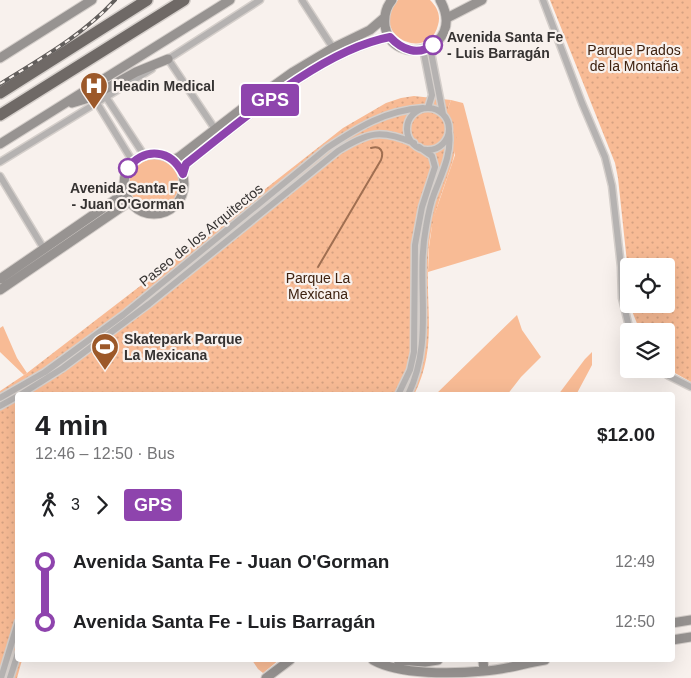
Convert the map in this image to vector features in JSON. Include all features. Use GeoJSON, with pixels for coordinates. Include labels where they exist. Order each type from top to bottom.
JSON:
{"type":"FeatureCollection","features":[{"type":"Feature","properties":{"kind":"highway"},"geometry":{"type":"LineString","coordinates":[[0,93],[147,0]]}},
{"type":"Feature","properties":{"kind":"highway"},"geometry":{"type":"LineString","coordinates":[[0,115],[184,0]]}},
{"type":"Feature","properties":{"kind":"street"},"geometry":{"type":"LineString","coordinates":[[0,58],[92,0]]}},
{"type":"Feature","properties":{"kind":"street"},"geometry":{"type":"LineString","coordinates":[[211,12],[220,0]]}},
{"type":"Feature","properties":{"kind":"street"},"geometry":{"type":"LineString","coordinates":[[0,144],[230,0]]}},
{"type":"Feature","properties":{"kind":"street"},"geometry":{"type":"LineString","coordinates":[[0,162],[260,0]]}},
{"type":"Feature","properties":{"kind":"street"},"geometry":{"type":"LineString","coordinates":[[302,0],[333,48]]}},
{"type":"Feature","properties":{"kind":"street"},"geometry":{"type":"LineString","coordinates":[[173,160],[293,72],[333,48],[370,30],[384,18],[392,0]]}},
{"type":"Feature","properties":{"kind":"street"},"geometry":{"type":"LineString","coordinates":[[384,18],[390,37],[398,45],[407,50],[427,48],[438,41],[446,28],[447,18],[440,0]]}},
{"type":"Feature","properties":{"kind":"street"},"geometry":{"type":"LineString","coordinates":[[440,0],[445,2],[449,0]]}},
{"type":"Feature","properties":{"kind":"street"},"geometry":{"type":"LineString","coordinates":[[447,18],[482,0]]}},
{"type":"Feature","properties":{"kind":"street"},"geometry":{"type":"LineString","coordinates":[[543,0],[582,104],[605,157],[612,186],[622,298],[628,323]]}},
{"type":"Feature","properties":{"kind":"street"},"geometry":{"type":"LineString","coordinates":[[183,174],[186,164],[300,78],[341,54],[373,40],[390,37]]}},
{"type":"Feature","properties":{"kind":"street"},"geometry":{"type":"LineString","coordinates":[[399,392],[410,370],[415,346],[415,256],[422,207],[436,166],[432,156],[416,145],[408,132],[408,126],[414,114],[426,108],[432,95],[427,48]]}},
{"type":"Feature","properties":{"kind":"street"},"geometry":{"type":"LineString","coordinates":[[427,48],[443,114]]}},
{"type":"Feature","properties":{"kind":"street"},"geometry":{"type":"LineString","coordinates":[[60,107],[89,98],[136,72],[168,59]]}},
{"type":"Feature","properties":{"kind":"street"},"geometry":{"type":"LineString","coordinates":[[168,59],[215,129]]}},
{"type":"Feature","properties":{"kind":"street"},"geometry":{"type":"LineString","coordinates":[[106,97],[144,155]]}},
{"type":"Feature","properties":{"kind":"street"},"geometry":{"type":"LineString","coordinates":[[97,103],[133,162]]}},
{"type":"Feature","properties":{"kind":"street"},"geometry":{"type":"LineString","coordinates":[[409,392],[418,371],[422,353],[422,257],[425,229],[431,203],[450,152],[447,119],[439,111],[426,108]]}},
{"type":"Feature","properties":{"kind":"street","name":"Paseo de los Arquitectos"},"geometry":{"type":"LineString","coordinates":[[0,398],[83,346],[123,316],[327,148],[354,131],[394,112],[426,108]]}},
{"type":"Feature","properties":{"kind":"street"},"geometry":{"type":"LineString","coordinates":[[416,145],[425,149],[438,147],[447,138],[449,132]]}},
{"type":"Feature","properties":{"kind":"street","name":"Paseo de los Arquitectos"},"geometry":{"type":"LineString","coordinates":[[26,392],[63,368],[149,304],[212,255],[326,160],[361,137],[383,134],[416,145]]}},
{"type":"Feature","properties":{"kind":"street"},"geometry":{"type":"LineString","coordinates":[[159,154],[173,160],[183,174],[185,184],[179,202],[164,213],[145,213],[130,202],[125,192],[124,176],[133,162],[144,155],[159,154]]}},
{"type":"Feature","properties":{"kind":"street"},"geometry":{"type":"LineString","coordinates":[[0,176],[44,249]]}},
{"type":"Feature","properties":{"kind":"street"},"geometry":{"type":"LineString","coordinates":[[0,279],[125,192]]}},
{"type":"Feature","properties":{"kind":"street"},"geometry":{"type":"LineString","coordinates":[[0,290],[130,202]]}},
{"type":"Feature","properties":{"kind":"street"},"geometry":{"type":"LineString","coordinates":[[245,215],[250,222]]}},
{"type":"Feature","properties":{"kind":"street"},"geometry":{"type":"LineString","coordinates":[[415,256],[422,257]]}},
{"type":"Feature","properties":{"kind":"street"},"geometry":{"type":"LineString","coordinates":[[673,378],[691,387]]}},
{"type":"Feature","properties":{"kind":"street"},"geometry":{"type":"LineString","coordinates":[[27,382],[31,389]]}},
{"type":"Feature","properties":{"kind":"street","name":"Paseo de los Arquitectos"},"geometry":{"type":"LineString","coordinates":[[0,406],[15,398]]}},
{"type":"Feature","properties":{"kind":"street"},"geometry":{"type":"LineString","coordinates":[[675,623],[691,620]]}},
{"type":"Feature","properties":{"kind":"street"},"geometry":{"type":"LineString","coordinates":[[1,678],[15,632]]}},
{"type":"Feature","properties":{"kind":"street"},"geometry":{"type":"LineString","coordinates":[[675,640],[691,638]]}},
{"type":"Feature","properties":{"kind":"street"},"geometry":{"type":"LineString","coordinates":[[10,678],[15,662]]}},
{"type":"Feature","properties":{"kind":"street"},"geometry":{"type":"LineString","coordinates":[[266,678],[287,662]]}},
{"type":"Feature","properties":{"kind":"street"},"geometry":{"type":"LineString","coordinates":[[378,662],[399,670],[426,672],[484,671],[534,662]]}},
{"type":"Feature","properties":{"kind":"street"},"geometry":{"type":"LineString","coordinates":[[483,662],[484,671]]}},
{"type":"Feature","properties":{"kind":"green space"},"geometry":{"type":"Polygon","coordinates":[[[398,0],[430,0],[439,15],[438,25],[432,36],[424,42],[413,43],[403,40],[395,34],[390,24],[390,13],[398,0]]]}},
{"type":"Feature","properties":{"kind":"green space","name":"Parque Prados de la Montaña"},"geometry":{"type":"Polygon","coordinates":[[[550,0],[691,0],[691,382],[675,373],[675,323],[637,323],[633,313],[675,313],[675,258],[627,258],[615,163],[550,0]]]}},
{"type":"Feature","properties":{"kind":"green space","name":"Parque La Mexicana"},"geometry":{"type":"Polygon","coordinates":[[[414,96],[451,100],[448,108],[453,117],[456,135],[455,154],[431,231],[428,252],[428,346],[426,362],[415,392],[15,392],[15,662],[21,662],[17,678],[0,678],[0,391],[27,373],[343,128],[386,103],[414,96]]]}},
{"type":"Feature","properties":{"kind":"green space"},"geometry":{"type":"Polygon","coordinates":[[[451,100],[463,103],[464,106],[501,250],[428,272],[433,219],[455,155],[448,108],[451,100]]]}},
{"type":"Feature","properties":{"kind":"green space"},"geometry":{"type":"Polygon","coordinates":[[[154,159],[168,163],[175,170],[179,184],[175,198],[168,205],[154,209],[140,205],[133,198],[129,184],[133,170],[140,163],[154,159]]]}},
{"type":"Feature","properties":{"kind":"green space"},"geometry":{"type":"Polygon","coordinates":[[[517,315],[522,330],[541,357],[509,392],[438,392],[517,315]]]}},
{"type":"Feature","properties":{"kind":"green space"},"geometry":{"type":"Polygon","coordinates":[[[3,326],[17,358],[27,373],[24,375],[0,352],[0,328],[3,326]]]}},
{"type":"Feature","properties":{"kind":"green space"},"geometry":{"type":"Polygon","coordinates":[[[592,352],[592,365],[578,392],[560,392],[592,352]]]}},
{"type":"Feature","properties":{"kind":"green space"},"geometry":{"type":"Polygon","coordinates":[[[253,662],[277,662],[263,673],[253,662]]]}},
{"type":"Feature","properties":{"kind":"waterway"},"geometry":{"type":"LineString","coordinates":[[318,267],[381,160],[381,150],[377,147],[371,148]]}},
{"type":"Feature","properties":{"kind":"railway"},"geometry":{"type":"LineString","coordinates":[[0,84],[46,56],[75,35],[103,13],[115,0]]}},
{"type":"Feature","properties":{"kind":"bus line","name":"GPS"},"geometry":{"type":"LineString","coordinates":[[128,168],[138,158],[154,153],[164,155],[173,160],[183,174],[186,164],[300,78],[333,58],[373,40],[390,37],[398,45],[413,51],[427,49],[433,45]]}},
{"type":"Feature","properties":{"kind":"place","name":"Avenida Santa Fe - Luis Barragán"},"geometry":{"type":"Point","coordinates":[433,45]}},
{"type":"Feature","properties":{"kind":"place","name":"Headin Medical"},"geometry":{"type":"Point","coordinates":[94,110]}},
{"type":"Feature","properties":{"kind":"place","name":"Avenida Santa Fe - Juan O'Gorman"},"geometry":{"type":"Point","coordinates":[128,168]}},
{"type":"Feature","properties":{"kind":"place","name":"Skatepark Parque La Mexicana"},"geometry":{"type":"Point","coordinates":[105,371]}}]}
